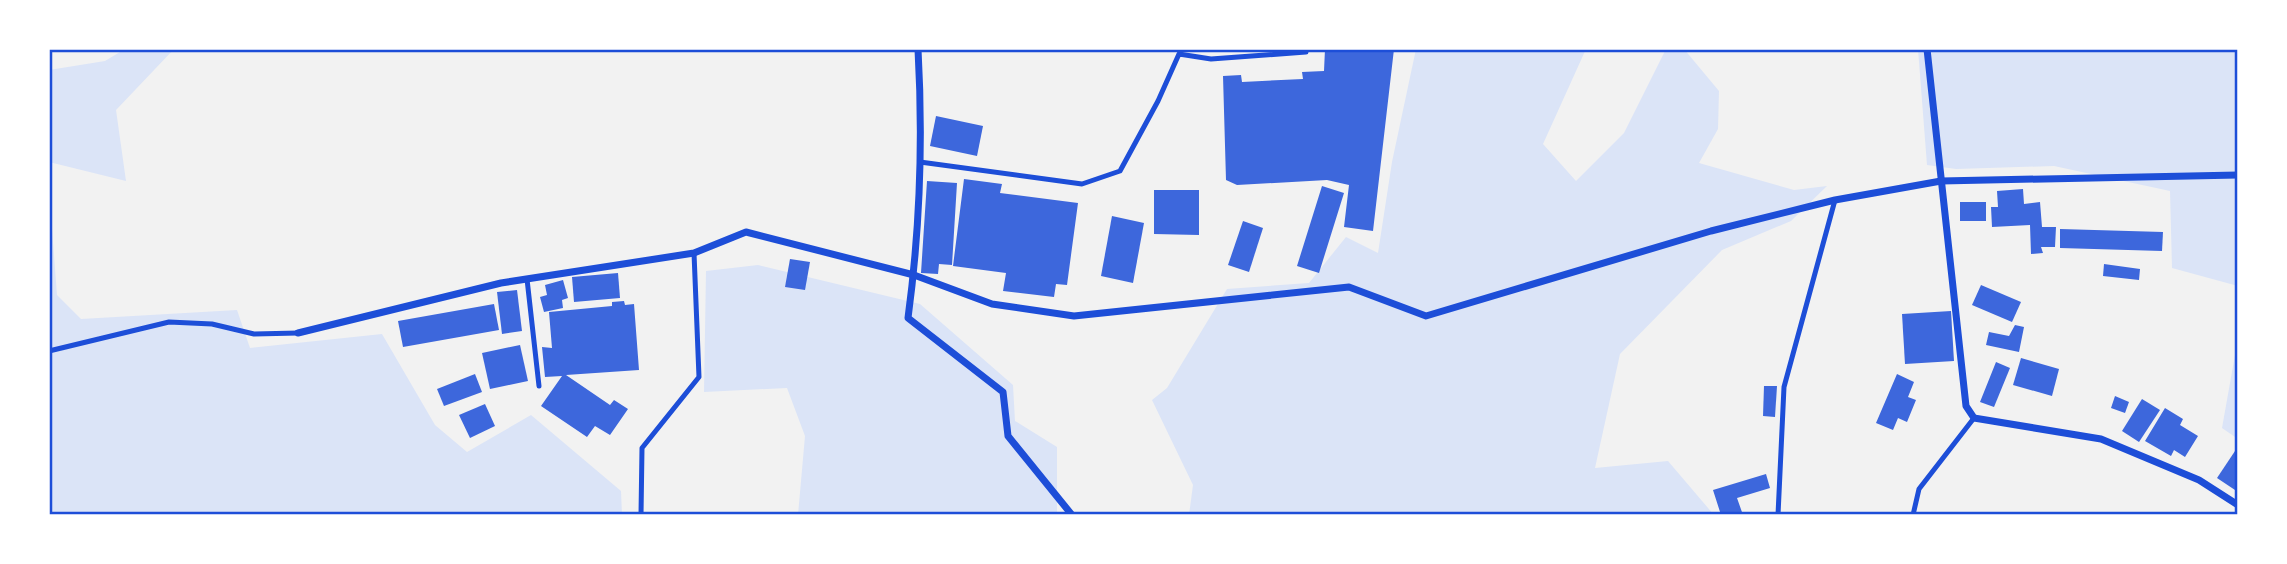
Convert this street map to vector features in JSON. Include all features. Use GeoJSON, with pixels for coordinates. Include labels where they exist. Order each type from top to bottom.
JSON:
{"type":"FeatureCollection","features":[{"type":"Feature","properties":{"kind":"street"},"geometry":{"type":"LineString","coordinates":[[918,49],[922,117],[914,275],[908,318],[1003,392],[1008,436],[1072,515]]}},
{"type":"Feature","properties":{"kind":"street"},"geometry":{"type":"LineString","coordinates":[[1927,49],[1966,406],[1973,418],[2101,439],[2199,480],[2238,505]]}},
{"type":"Feature","properties":{"kind":"street"},"geometry":{"type":"LineString","coordinates":[[298,333],[500,283],[694,253],[746,232],[914,275],[992,304],[1074,316],[1349,287],[1426,316],[1711,231],[1835,200],[1941,181],[2238,175]]}},
{"type":"Feature","properties":{"kind":"lane"},"geometry":{"type":"LineString","coordinates":[[920,162],[1082,184],[1120,170],[1158,102],[1179,54],[1211,59],[1306,52]]}},
{"type":"Feature","properties":{"kind":"lane"},"geometry":{"type":"LineString","coordinates":[[1778,515],[1784,387],[1835,200]]}},
{"type":"Feature","properties":{"kind":"lane"},"geometry":{"type":"LineString","coordinates":[[641,515],[642,448],[699,377],[694,253]]}},
{"type":"Feature","properties":{"kind":"lane"},"geometry":{"type":"LineString","coordinates":[[527,279],[539,386]]}},
{"type":"Feature","properties":{"kind":"lane"},"geometry":{"type":"LineString","coordinates":[[49,351],[169,322],[212,324],[254,334],[298,333]]}},
{"type":"Feature","properties":{"kind":"lane"},"geometry":{"type":"LineString","coordinates":[[1913,515],[1919,489],[1973,418]]}},
{"type":"Feature","properties":{"kind":"shaded area"},"geometry":{"type":"Polygon","coordinates":[[[125,49],[174,49],[116,110],[126,181],[49,162],[49,70],[105,61],[125,49]]]}},
{"type":"Feature","properties":{"kind":"shaded area"},"geometry":{"type":"Polygon","coordinates":[[[1416,49],[1586,49],[1543,144],[1576,181],[1624,133],[1666,49],[1684,49],[1719,91],[1718,129],[1699,163],[1794,190],[1827,186],[1791,221],[1722,250],[1620,354],[1595,468],[1668,461],[1714,515],[1189,515],[1193,485],[1152,400],[1167,388],[1227,289],[1309,283],[1346,237],[1378,253],[1392,162],[1416,49]]]}},
{"type":"Feature","properties":{"kind":"shaded area"},"geometry":{"type":"Polygon","coordinates":[[[1918,49],[2238,49],[2238,286],[2172,268],[2170,191],[2054,166],[1956,169],[1927,165],[1918,49]]]}},
{"type":"Feature","properties":{"kind":"shaded area"},"geometry":{"type":"Polygon","coordinates":[[[49,189],[57,295],[81,319],[237,310],[250,348],[382,334],[435,425],[467,452],[531,415],[621,491],[622,515],[49,515],[49,189]]]}},
{"type":"Feature","properties":{"kind":"shaded area"},"geometry":{"type":"Polygon","coordinates":[[[758,265],[920,304],[1013,385],[1015,421],[1057,447],[1057,515],[798,515],[805,436],[787,388],[704,392],[706,271],[758,265]]]}},
{"type":"Feature","properties":{"kind":"shaded area"},"geometry":{"type":"Polygon","coordinates":[[[2238,338],[2238,439],[2222,428],[2238,338]]]}},
{"type":"Feature","properties":{"kind":"building"},"geometry":{"type":"Polygon","coordinates":[[[1325,49],[1394,49],[1373,231],[1344,227],[1349,185],[1327,180],[1237,185],[1226,180],[1223,76],[1241,75],[1242,82],[1303,79],[1302,72],[1324,71],[1325,49]]]}},
{"type":"Feature","properties":{"kind":"building"},"geometry":{"type":"Polygon","coordinates":[[[936,116],[983,126],[977,156],[930,146],[936,116]]]}},
{"type":"Feature","properties":{"kind":"building"},"geometry":{"type":"Polygon","coordinates":[[[964,179],[1002,184],[1000,193],[1078,203],[1067,285],[1056,284],[1054,297],[1003,291],[1006,273],[953,266],[964,179]]]}},
{"type":"Feature","properties":{"kind":"building"},"geometry":{"type":"Polygon","coordinates":[[[927,181],[957,183],[952,265],[939,264],[938,274],[921,273],[927,181]]]}},
{"type":"Feature","properties":{"kind":"building"},"geometry":{"type":"Polygon","coordinates":[[[1322,186],[1344,193],[1319,273],[1297,266],[1322,186]]]}},
{"type":"Feature","properties":{"kind":"building"},"geometry":{"type":"Polygon","coordinates":[[[2023,189],[2024,204],[2040,202],[2042,227],[2056,227],[2055,247],[2041,247],[2043,253],[2031,254],[2030,225],[1992,227],[1991,207],[1998,207],[1997,191],[2023,189]]]}},
{"type":"Feature","properties":{"kind":"building"},"geometry":{"type":"Polygon","coordinates":[[[1154,190],[1199,190],[1199,235],[1154,234],[1154,190]]]}},
{"type":"Feature","properties":{"kind":"building"},"geometry":{"type":"Polygon","coordinates":[[[1960,202],[1986,202],[1986,221],[1960,221],[1960,202]]]}},
{"type":"Feature","properties":{"kind":"building"},"geometry":{"type":"Polygon","coordinates":[[[1112,216],[1144,223],[1133,283],[1101,276],[1112,216]]]}},
{"type":"Feature","properties":{"kind":"building"},"geometry":{"type":"Polygon","coordinates":[[[1243,221],[1263,228],[1249,272],[1228,265],[1243,221]]]}},
{"type":"Feature","properties":{"kind":"building"},"geometry":{"type":"Polygon","coordinates":[[[2060,229],[2163,232],[2162,251],[2060,248],[2060,229]]]}},
{"type":"Feature","properties":{"kind":"building"},"geometry":{"type":"Polygon","coordinates":[[[790,259],[810,262],[805,290],[785,287],[790,259]]]}},
{"type":"Feature","properties":{"kind":"building"},"geometry":{"type":"Polygon","coordinates":[[[2104,264],[2140,269],[2139,280],[2103,276],[2104,264]]]}},
{"type":"Feature","properties":{"kind":"building"},"geometry":{"type":"Polygon","coordinates":[[[618,273],[620,298],[574,302],[572,277],[618,273]]]}},
{"type":"Feature","properties":{"kind":"building"},"geometry":{"type":"Polygon","coordinates":[[[563,280],[568,298],[562,300],[563,308],[544,312],[540,297],[547,295],[545,285],[563,280]]]}},
{"type":"Feature","properties":{"kind":"building"},"geometry":{"type":"Polygon","coordinates":[[[1981,285],[2021,302],[2012,322],[1972,305],[1981,285]]]}},
{"type":"Feature","properties":{"kind":"building"},"geometry":{"type":"Polygon","coordinates":[[[517,290],[522,331],[502,334],[497,292],[517,290]]]}},
{"type":"Feature","properties":{"kind":"building"},"geometry":{"type":"Polygon","coordinates":[[[624,301],[625,305],[634,304],[639,370],[566,375],[610,405],[614,400],[628,409],[610,435],[595,426],[587,437],[541,406],[562,376],[545,377],[542,347],[552,348],[549,312],[612,306],[612,302],[624,301]]]}},
{"type":"Feature","properties":{"kind":"building"},"geometry":{"type":"Polygon","coordinates":[[[494,304],[499,330],[403,347],[398,321],[494,304]]]}},
{"type":"Feature","properties":{"kind":"building"},"geometry":{"type":"Polygon","coordinates":[[[1951,311],[1954,361],[1905,364],[1902,314],[1951,311]]]}},
{"type":"Feature","properties":{"kind":"building"},"geometry":{"type":"Polygon","coordinates":[[[2015,325],[2024,327],[2019,352],[1986,345],[1989,332],[2009,336],[2015,325]]]}},
{"type":"Feature","properties":{"kind":"building"},"geometry":{"type":"Polygon","coordinates":[[[520,345],[528,381],[490,389],[482,353],[520,345]]]}},
{"type":"Feature","properties":{"kind":"building"},"geometry":{"type":"Polygon","coordinates":[[[2021,358],[2059,369],[2052,396],[2013,385],[2021,358]]]}},
{"type":"Feature","properties":{"kind":"building"},"geometry":{"type":"Polygon","coordinates":[[[1996,362],[2010,368],[1994,407],[1980,402],[1996,362]]]}},
{"type":"Feature","properties":{"kind":"building"},"geometry":{"type":"Polygon","coordinates":[[[475,374],[482,392],[444,406],[437,389],[475,374]]]}},
{"type":"Feature","properties":{"kind":"building"},"geometry":{"type":"Polygon","coordinates":[[[1897,374],[1914,382],[1908,397],[1916,400],[1907,422],[1898,418],[1893,430],[1876,423],[1897,374]]]}},
{"type":"Feature","properties":{"kind":"building"},"geometry":{"type":"Polygon","coordinates":[[[1764,386],[1777,386],[1775,417],[1763,416],[1764,386]]]}},
{"type":"Feature","properties":{"kind":"building"},"geometry":{"type":"Polygon","coordinates":[[[2115,396],[2129,402],[2125,413],[2111,408],[2115,396]]]}},
{"type":"Feature","properties":{"kind":"building"},"geometry":{"type":"Polygon","coordinates":[[[2142,399],[2160,410],[2139,442],[2122,431],[2142,399]]]}},
{"type":"Feature","properties":{"kind":"building"},"geometry":{"type":"Polygon","coordinates":[[[485,404],[495,426],[470,438],[459,415],[485,404]]]}},
{"type":"Feature","properties":{"kind":"building"},"geometry":{"type":"Polygon","coordinates":[[[2165,408],[2183,419],[2180,425],[2198,436],[2185,457],[2174,450],[2171,456],[2145,441],[2165,408]]]}},
{"type":"Feature","properties":{"kind":"building"},"geometry":{"type":"Polygon","coordinates":[[[2235,451],[2238,453],[2238,492],[2217,478],[2235,451]]]}},
{"type":"Feature","properties":{"kind":"building"},"geometry":{"type":"Polygon","coordinates":[[[1766,474],[1770,488],[1737,498],[1743,515],[1721,515],[1713,490],[1766,474]]]}}]}
